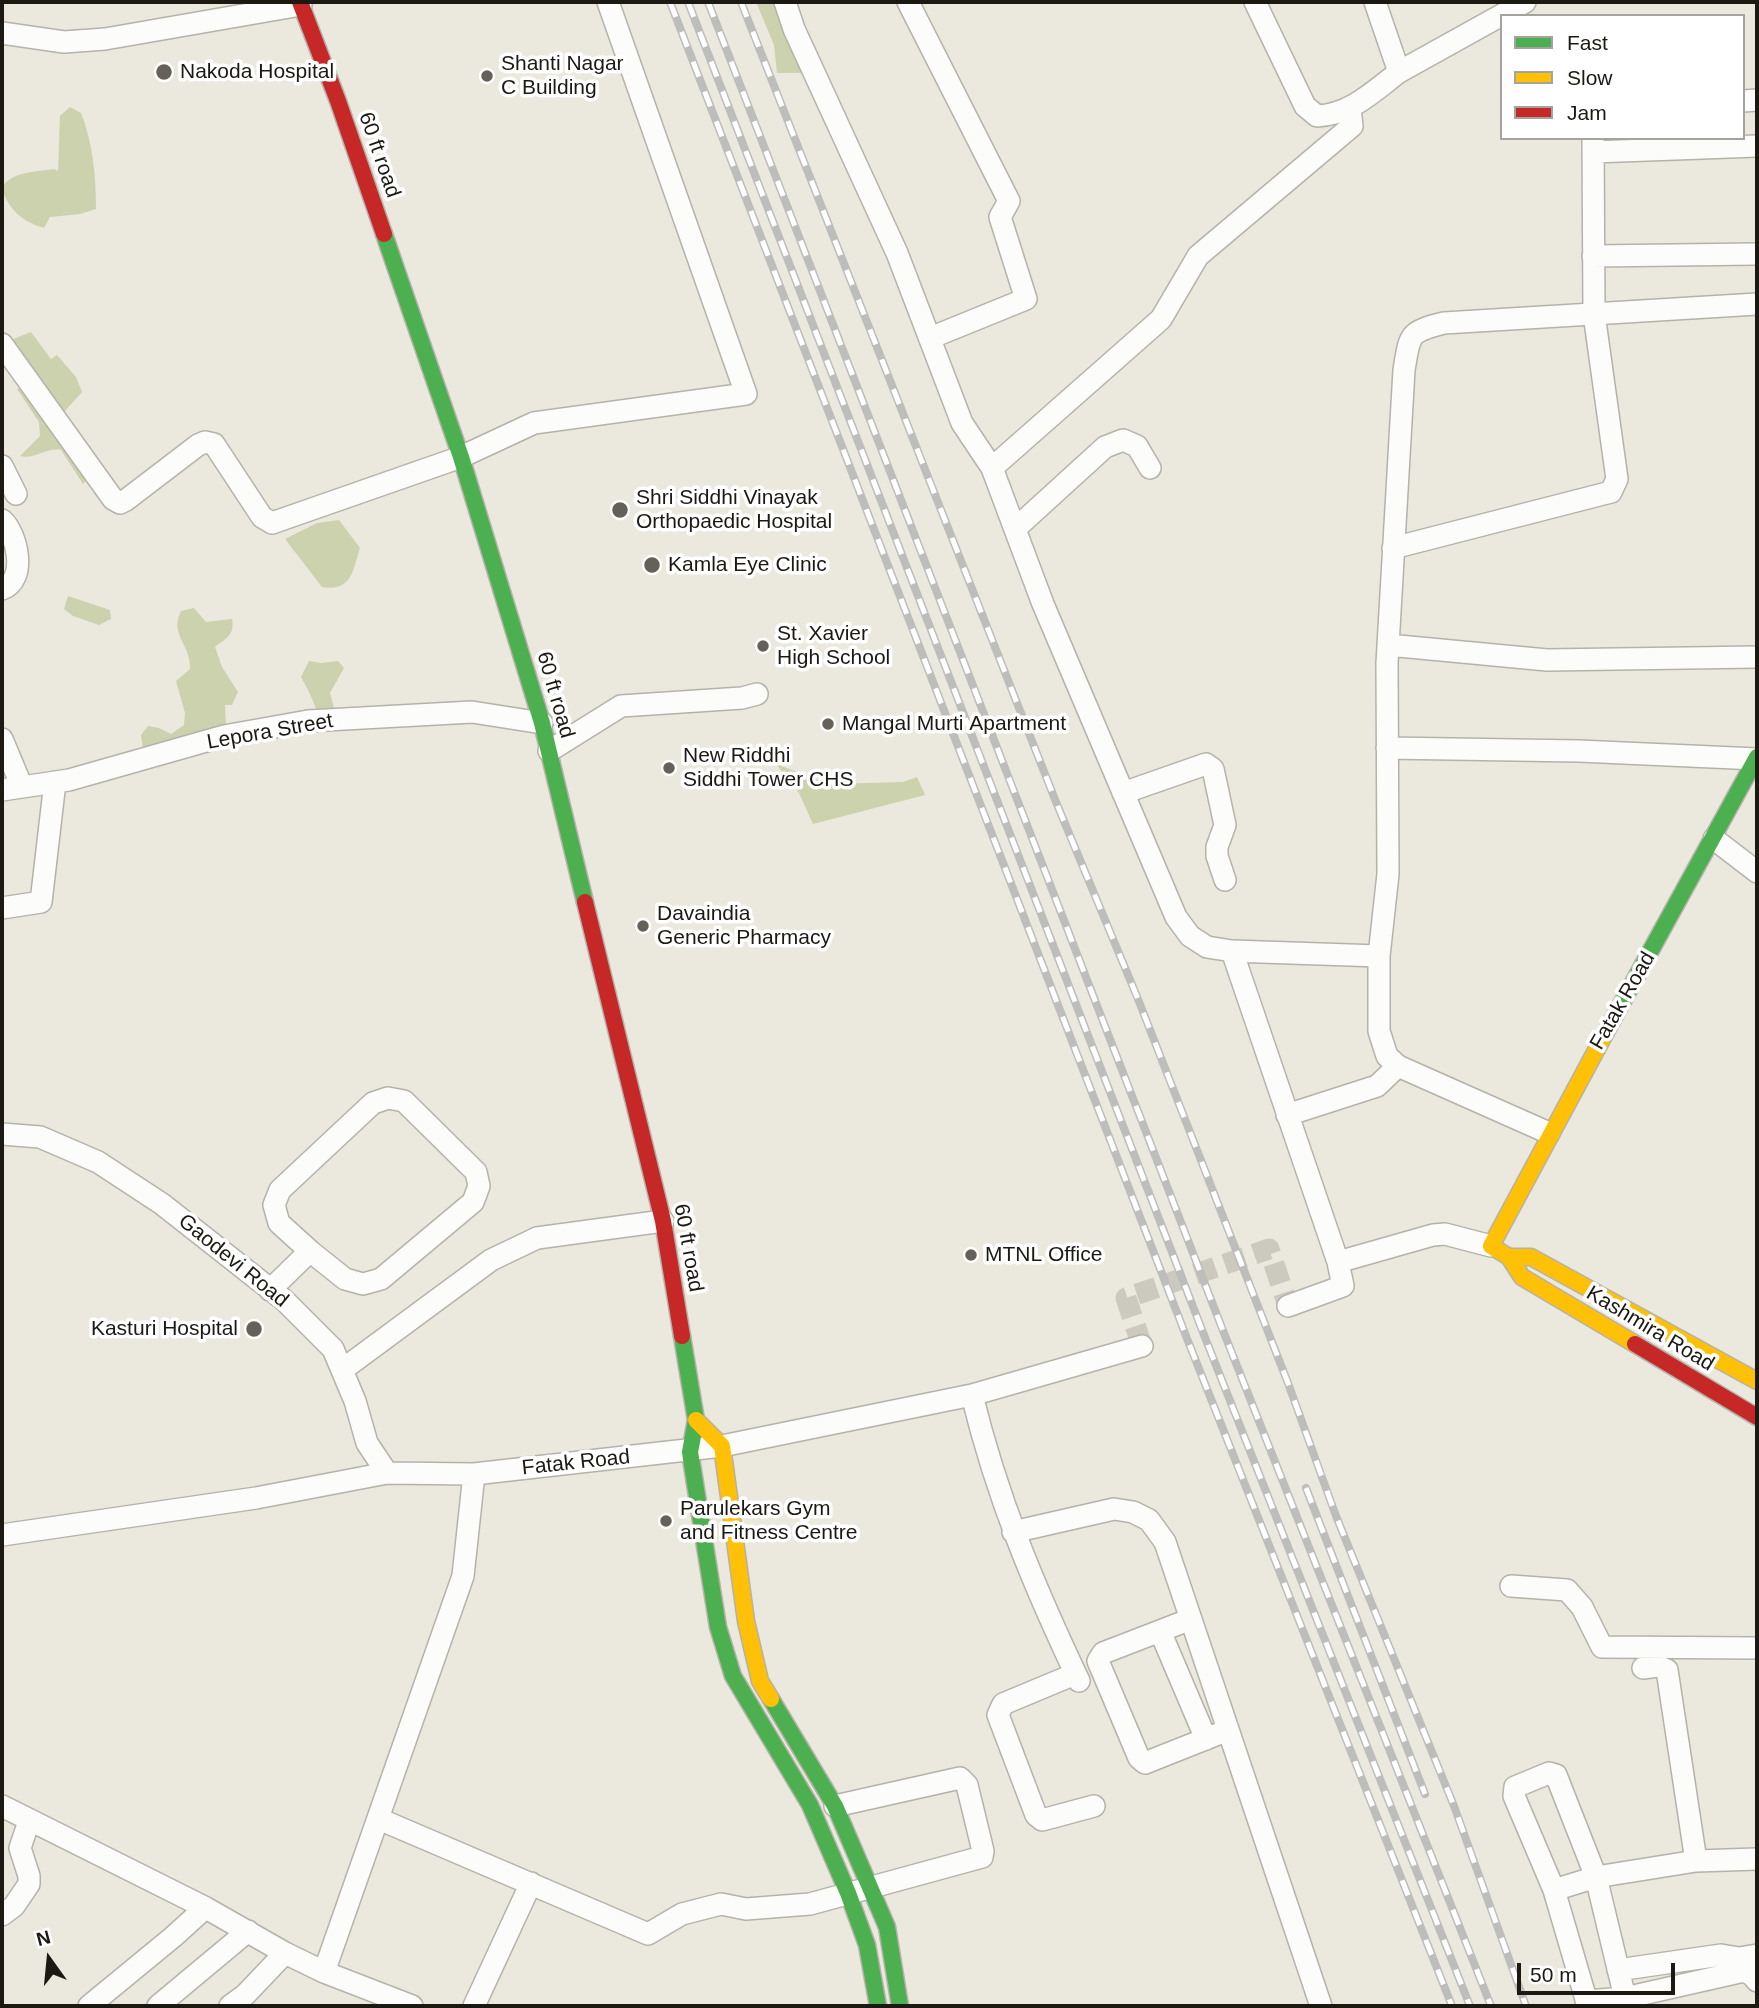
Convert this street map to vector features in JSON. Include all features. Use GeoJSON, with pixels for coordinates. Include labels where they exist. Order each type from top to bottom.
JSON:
{"type":"FeatureCollection","features":[{"type":"Feature","properties":{"kind":"street"},"geometry":{"type":"LineString","coordinates":[[2,344],[113,499],[120,503],[205,442],[215,444],[262,517],[272,523],[461,457],[534,423],[746,394],[608,2]]}},
{"type":"Feature","properties":{"kind":"street"},"geometry":{"type":"LineString","coordinates":[[785,2],[794,29],[897,253],[962,423],[992,468],[1043,604],[1176,917],[1190,936],[1207,947],[1232,951],[1379,956]]}},
{"type":"Feature","properties":{"kind":"street"},"geometry":{"type":"LineString","coordinates":[[908,2],[1009,201],[1000,217],[1026,299],[930,338]]}},
{"type":"Feature","properties":{"kind":"street"},"geometry":{"type":"LineString","coordinates":[[1255,2],[1305,106],[1317,116],[1333,116],[1350,108],[1399,72],[1500,16]]}},
{"type":"Feature","properties":{"kind":"street"},"geometry":{"type":"LineString","coordinates":[[1375,2],[1399,72]]}},
{"type":"Feature","properties":{"kind":"street"},"geometry":{"type":"LineString","coordinates":[[1503,14],[1525,2]]}},
{"type":"Feature","properties":{"kind":"street"},"geometry":{"type":"LineString","coordinates":[[2,33],[64,41],[105,40],[301,4]]}},
{"type":"Feature","properties":{"kind":"street","name":"60 ft road"},"geometry":{"type":"LineString","coordinates":[[301,4],[338,101],[461,457],[550,751],[663,1221],[696,1420]]}},
{"type":"Feature","properties":{"kind":"street"},"geometry":{"type":"LineString","coordinates":[[992,468],[1161,320],[1198,256],[1352,126],[1350,108]]}},
{"type":"Feature","properties":{"kind":"street"},"geometry":{"type":"LineString","coordinates":[[1394,548],[1611,492],[1618,479],[1594,314],[1593,145],[1757,146]]}},
{"type":"Feature","properties":{"kind":"street"},"geometry":{"type":"LineString","coordinates":[[1593,256],[1757,254]]}},
{"type":"Feature","properties":{"kind":"street"},"geometry":{"type":"LineString","coordinates":[[1549,1133],[1398,1066],[1387,1056],[1379,1031],[1379,956],[1388,874],[1388,645],[1404,370],[1409,340],[1420,329],[1444,323],[1757,304]]}},
{"type":"Feature","properties":{"kind":"street"},"geometry":{"type":"LineString","coordinates":[[1015,529],[1105,447],[1122,440],[1137,446],[1150,468]]}},
{"type":"Feature","properties":{"kind":"street"},"geometry":{"type":"LineString","coordinates":[[2,466],[16,494]]}},
{"type":"Feature","properties":{"kind":"street"},"geometry":{"type":"LineString","coordinates":[[2,520],[9,528],[19,562],[14,581],[2,589]]}},
{"type":"Feature","properties":{"kind":"street"},"geometry":{"type":"LineString","coordinates":[[1388,645],[1547,660],[1757,657]]}},
{"type":"Feature","properties":{"kind":"street"},"geometry":{"type":"LineString","coordinates":[[550,751],[621,706],[742,698],[757,694]]}},
{"type":"Feature","properties":{"kind":"street","name":"Lepora Street"},"geometry":{"type":"LineString","coordinates":[[12,788],[55,782],[153,758],[224,736],[308,721],[472,712],[542,723]]}},
{"type":"Feature","properties":{"kind":"street"},"geometry":{"type":"LineString","coordinates":[[2,739],[12,788]]}},
{"type":"Feature","properties":{"kind":"street"},"geometry":{"type":"LineString","coordinates":[[1387,748],[1579,751],[1757,758]]}},
{"type":"Feature","properties":{"kind":"street","name":"Fatak Road"},"geometry":{"type":"LineString","coordinates":[[1500,1252],[1549,1133],[1757,758]]}},
{"type":"Feature","properties":{"kind":"street"},"geometry":{"type":"LineString","coordinates":[[1123,793],[1206,764],[1213,769],[1225,825],[1217,848],[1225,880]]}},
{"type":"Feature","properties":{"kind":"street"},"geometry":{"type":"LineString","coordinates":[[2,908],[41,902],[55,782]]}},
{"type":"Feature","properties":{"kind":"street"},"geometry":{"type":"LineString","coordinates":[[1714,839],[1757,872]]}},
{"type":"Feature","properties":{"kind":"street"},"geometry":{"type":"LineString","coordinates":[[1232,951],[1338,1262],[1343,1286],[1288,1306]]}},
{"type":"Feature","properties":{"kind":"street"},"geometry":{"type":"LineString","coordinates":[[1287,1115],[1377,1086],[1398,1066]]}},
{"type":"Feature","properties":{"kind":"street"},"geometry":{"type":"LineString","coordinates":[[388,1098],[404,1101],[476,1172],[479,1186],[473,1202],[381,1279],[363,1284],[345,1279],[310,1251],[279,1223],[274,1205],[280,1190],[373,1103],[388,1098]]}},
{"type":"Feature","properties":{"kind":"street","name":"Gaodevi Road"},"geometry":{"type":"LineString","coordinates":[[2,1134],[40,1137],[98,1162],[162,1204],[270,1290],[333,1349],[355,1401],[367,1443],[387,1473]]}},
{"type":"Feature","properties":{"kind":"street"},"geometry":{"type":"LineString","coordinates":[[342,1370],[491,1260],[537,1238],[663,1221]]}},
{"type":"Feature","properties":{"kind":"street"},"geometry":{"type":"LineString","coordinates":[[1338,1262],[1445,1234],[1500,1252],[1531,1257],[1522,1277],[1500,1252]]}},
{"type":"Feature","properties":{"kind":"street"},"geometry":{"type":"LineString","coordinates":[[270,1290],[310,1251]]}},
{"type":"Feature","properties":{"kind":"street","name":"Kashmira Road"},"geometry":{"type":"LineString","coordinates":[[1531,1257],[1757,1381]]}},
{"type":"Feature","properties":{"kind":"street","name":"Kashmira Road"},"geometry":{"type":"LineString","coordinates":[[1522,1277],[1757,1417]]}},
{"type":"Feature","properties":{"kind":"street","name":"Fatak Road"},"geometry":{"type":"LineString","coordinates":[[2,1535],[256,1498],[387,1473],[474,1474],[722,1447],[972,1395],[1142,1346]]}},
{"type":"Feature","properties":{"kind":"street"},"geometry":{"type":"LineString","coordinates":[[972,1395],[985,1449],[1013,1532],[1031,1579],[1077,1678],[1003,1704],[998,1715],[1036,1815],[1042,1821],[1094,1806]]}},
{"type":"Feature","properties":{"kind":"street"},"geometry":{"type":"LineString","coordinates":[[696,1420],[722,1447],[746,1621],[760,1681],[835,1805],[887,1927],[900,2006]]}},
{"type":"Feature","properties":{"kind":"street"},"geometry":{"type":"LineString","coordinates":[[696,1420],[690,1452],[718,1627],[733,1676],[810,1805],[867,1945],[878,2006]]}},
{"type":"Feature","properties":{"kind":"street"},"geometry":{"type":"LineString","coordinates":[[324,1972],[463,1576],[474,1474]]}},
{"type":"Feature","properties":{"kind":"street"},"geometry":{"type":"LineString","coordinates":[[1013,1532],[1114,1509],[1133,1512],[1149,1520],[1165,1542],[1321,2006]]}},
{"type":"Feature","properties":{"kind":"street"},"geometry":{"type":"LineString","coordinates":[[1511,1586],[1567,1591],[1582,1607],[1602,1647],[1757,1648]]}},
{"type":"Feature","properties":{"kind":"street"},"geometry":{"type":"LineString","coordinates":[[1191,1619],[1103,1653],[1098,1661],[1139,1758],[1146,1763],[1228,1730]]}},
{"type":"Feature","properties":{"kind":"street"},"geometry":{"type":"LineString","coordinates":[[1160,1631],[1206,1739]]}},
{"type":"Feature","properties":{"kind":"street"},"geometry":{"type":"LineString","coordinates":[[1643,1668],[1658,1665],[1667,1670],[1696,1861]]}},
{"type":"Feature","properties":{"kind":"street"},"geometry":{"type":"LineString","coordinates":[[742,1691],[760,1681]]}},
{"type":"Feature","properties":{"kind":"street"},"geometry":{"type":"LineString","coordinates":[[797,1783],[815,1773]]}},
{"type":"Feature","properties":{"kind":"street"},"geometry":{"type":"LineString","coordinates":[[1626,2002],[1596,1877],[1556,1776],[1549,1773],[1515,1787],[1514,1796],[1554,1891],[1587,2004],[1626,2002],[1744,1971],[1757,1980]]}},
{"type":"Feature","properties":{"kind":"street"},"geometry":{"type":"LineString","coordinates":[[379,1819],[648,1934],[681,1914],[720,1904],[746,1909],[810,1904],[982,1857],[967,1785],[960,1779],[835,1805]]}},
{"type":"Feature","properties":{"kind":"street"},"geometry":{"type":"LineString","coordinates":[[2,1806],[205,1908],[324,1972],[400,2004]]}},
{"type":"Feature","properties":{"kind":"street"},"geometry":{"type":"LineString","coordinates":[[2,1915],[14,1906],[29,1884],[20,1848],[29,1821]]}},
{"type":"Feature","properties":{"kind":"street"},"geometry":{"type":"LineString","coordinates":[[1554,1891],[1596,1877],[1696,1861],[1757,1859]]}},
{"type":"Feature","properties":{"kind":"street"},"geometry":{"type":"LineString","coordinates":[[474,2006],[531,1884]]}},
{"type":"Feature","properties":{"kind":"street"},"geometry":{"type":"LineString","coordinates":[[89,2006],[205,1908]]}},
{"type":"Feature","properties":{"kind":"street"},"geometry":{"type":"LineString","coordinates":[[158,2006],[248,1931]]}},
{"type":"Feature","properties":{"kind":"street"},"geometry":{"type":"LineString","coordinates":[[1618,1970],[1721,1955],[1739,1958],[1757,1955]]}},
{"type":"Feature","properties":{"kind":"street"},"geometry":{"type":"LineString","coordinates":[[230,2006],[292,1956]]}},
{"type":"Feature","properties":{"kind":"street"},"geometry":{"type":"LineString","coordinates":[[253,2006],[292,1956]]}},
{"type":"Feature","properties":{"kind":"green space"},"geometry":{"type":"Polygon","coordinates":[[[756,2],[779,2],[803,73],[777,73],[774,45],[756,2]]]}},
{"type":"Feature","properties":{"kind":"green space"},"geometry":{"type":"Polygon","coordinates":[[[70,107],[81,113],[88,136],[96,209],[80,214],[50,217],[44,228],[17,214],[4,195],[2,187],[19,175],[54,169],[58,171],[60,116],[70,107]]]}},
{"type":"Feature","properties":{"kind":"green space"},"geometry":{"type":"Polygon","coordinates":[[[31,332],[51,359],[57,355],[76,377],[82,392],[64,412],[57,409],[11,340],[31,332]]]}},
{"type":"Feature","properties":{"kind":"green space"},"geometry":{"type":"Polygon","coordinates":[[[26,387],[90,476],[83,484],[61,450],[20,456],[40,436],[39,422],[17,389],[26,387]]]}},
{"type":"Feature","properties":{"kind":"green space"},"geometry":{"type":"Polygon","coordinates":[[[339,520],[360,548],[350,578],[340,586],[322,587],[285,539],[317,523],[339,520]]]}},
{"type":"Feature","properties":{"kind":"green space"},"geometry":{"type":"Polygon","coordinates":[[[68,596],[110,610],[111,619],[99,625],[73,616],[64,609],[68,596]]]}},
{"type":"Feature","properties":{"kind":"green space"},"geometry":{"type":"Polygon","coordinates":[[[194,608],[206,622],[232,619],[231,632],[215,647],[222,667],[238,692],[232,705],[225,705],[226,728],[143,750],[141,735],[148,726],[171,734],[184,725],[185,713],[176,681],[190,669],[177,627],[181,611],[194,608]]]}},
{"type":"Feature","properties":{"kind":"green space"},"geometry":{"type":"Polygon","coordinates":[[[309,661],[338,661],[344,668],[330,693],[338,713],[318,714],[301,677],[309,661]]]}},
{"type":"Feature","properties":{"kind":"green space"},"geometry":{"type":"Polygon","coordinates":[[[776,764],[829,784],[903,782],[917,777],[925,795],[813,824],[799,793],[776,764]]]}},
{"type":"Feature","properties":{"kind":"tunnel"},"geometry":{"type":"LineString","coordinates":[[1142,1346],[1126,1298],[1269,1249],[1288,1306]]}},
{"type":"Feature","properties":{"kind":"railway"},"geometry":{"type":"LineString","coordinates":[[670,2],[1188,1341],[1452,2006]]}},
{"type":"Feature","properties":{"kind":"railway"},"geometry":{"type":"LineString","coordinates":[[688,2],[1204,1335],[1470,2006]]}},
{"type":"Feature","properties":{"kind":"railway"},"geometry":{"type":"LineString","coordinates":[[708,2],[1222,1328],[1491,2006]]}},
{"type":"Feature","properties":{"kind":"railway"},"geometry":{"type":"LineString","coordinates":[[741,2],[1056,802],[1138,999],[1288,1383],[1336,1516],[1454,1806],[1526,2006]]}},
{"type":"Feature","properties":{"kind":"railway"},"geometry":{"type":"LineString","coordinates":[[1306,1488],[1425,1794]]}},
{"type":"Feature","properties":{"kind":"traffic: fast"},"geometry":{"type":"LineString","coordinates":[[384,234],[461,457],[542,723],[585,902]]}},
{"type":"Feature","properties":{"kind":"traffic: fast"},"geometry":{"type":"LineString","coordinates":[[1606,1032],[1757,757]]}},
{"type":"Feature","properties":{"kind":"traffic: fast"},"geometry":{"type":"LineString","coordinates":[[682,1336],[696,1420],[690,1452],[718,1627],[733,1676],[810,1805],[848,1893],[867,1945],[878,2006]]}},
{"type":"Feature","properties":{"kind":"traffic: fast"},"geometry":{"type":"LineString","coordinates":[[771,1699],[835,1806],[887,1927],[900,2006]]}},
{"type":"Feature","properties":{"kind":"traffic: slow"},"geometry":{"type":"LineString","coordinates":[[1509,1257],[1491,1246],[1606,1032]]}},
{"type":"Feature","properties":{"kind":"traffic: slow"},"geometry":{"type":"LineString","coordinates":[[1635,1344],[1522,1277],[1509,1257],[1531,1257],[1757,1381]]}},
{"type":"Feature","properties":{"kind":"traffic: slow"},"geometry":{"type":"LineString","coordinates":[[696,1420],[722,1446],[746,1621],[760,1681],[771,1699]]}},
{"type":"Feature","properties":{"kind":"traffic: jam"},"geometry":{"type":"LineString","coordinates":[[300,2],[384,234]]}},
{"type":"Feature","properties":{"kind":"traffic: jam"},"geometry":{"type":"LineString","coordinates":[[585,902],[663,1221],[682,1336]]}},
{"type":"Feature","properties":{"kind":"traffic: jam"},"geometry":{"type":"LineString","coordinates":[[1635,1344],[1757,1417]]}},
{"type":"Feature","properties":{"kind":"place","name":"Nakoda Hospital"},"geometry":{"type":"Point","coordinates":[164,72]}},
{"type":"Feature","properties":{"kind":"place","name":"Shanti Nagar C Building"},"geometry":{"type":"Point","coordinates":[487,76]}},
{"type":"Feature","properties":{"kind":"place","name":"Shri Siddhi Vinayak Orthopaedic Hospital"},"geometry":{"type":"Point","coordinates":[620,510]}},
{"type":"Feature","properties":{"kind":"place","name":"Kamla Eye Clinic"},"geometry":{"type":"Point","coordinates":[652,565]}},
{"type":"Feature","properties":{"kind":"place","name":"St. Xavier High School"},"geometry":{"type":"Point","coordinates":[763,646]}},
{"type":"Feature","properties":{"kind":"place","name":"Mangal Murti Apartment"},"geometry":{"type":"Point","coordinates":[828,724]}},
{"type":"Feature","properties":{"kind":"place","name":"New Riddhi Siddhi Tower CHS"},"geometry":{"type":"Point","coordinates":[669,768]}},
{"type":"Feature","properties":{"kind":"place","name":"Davaindia Generic Pharmacy"},"geometry":{"type":"Point","coordinates":[643,926]}},
{"type":"Feature","properties":{"kind":"place","name":"MTNL Office"},"geometry":{"type":"Point","coordinates":[971,1255]}},
{"type":"Feature","properties":{"kind":"place","name":"Kasturi Hospital"},"geometry":{"type":"Point","coordinates":[254,1329]}},
{"type":"Feature","properties":{"kind":"place","name":"Parulekars Gym and Fitness Centre"},"geometry":{"type":"Point","coordinates":[666,1521]}}]}
